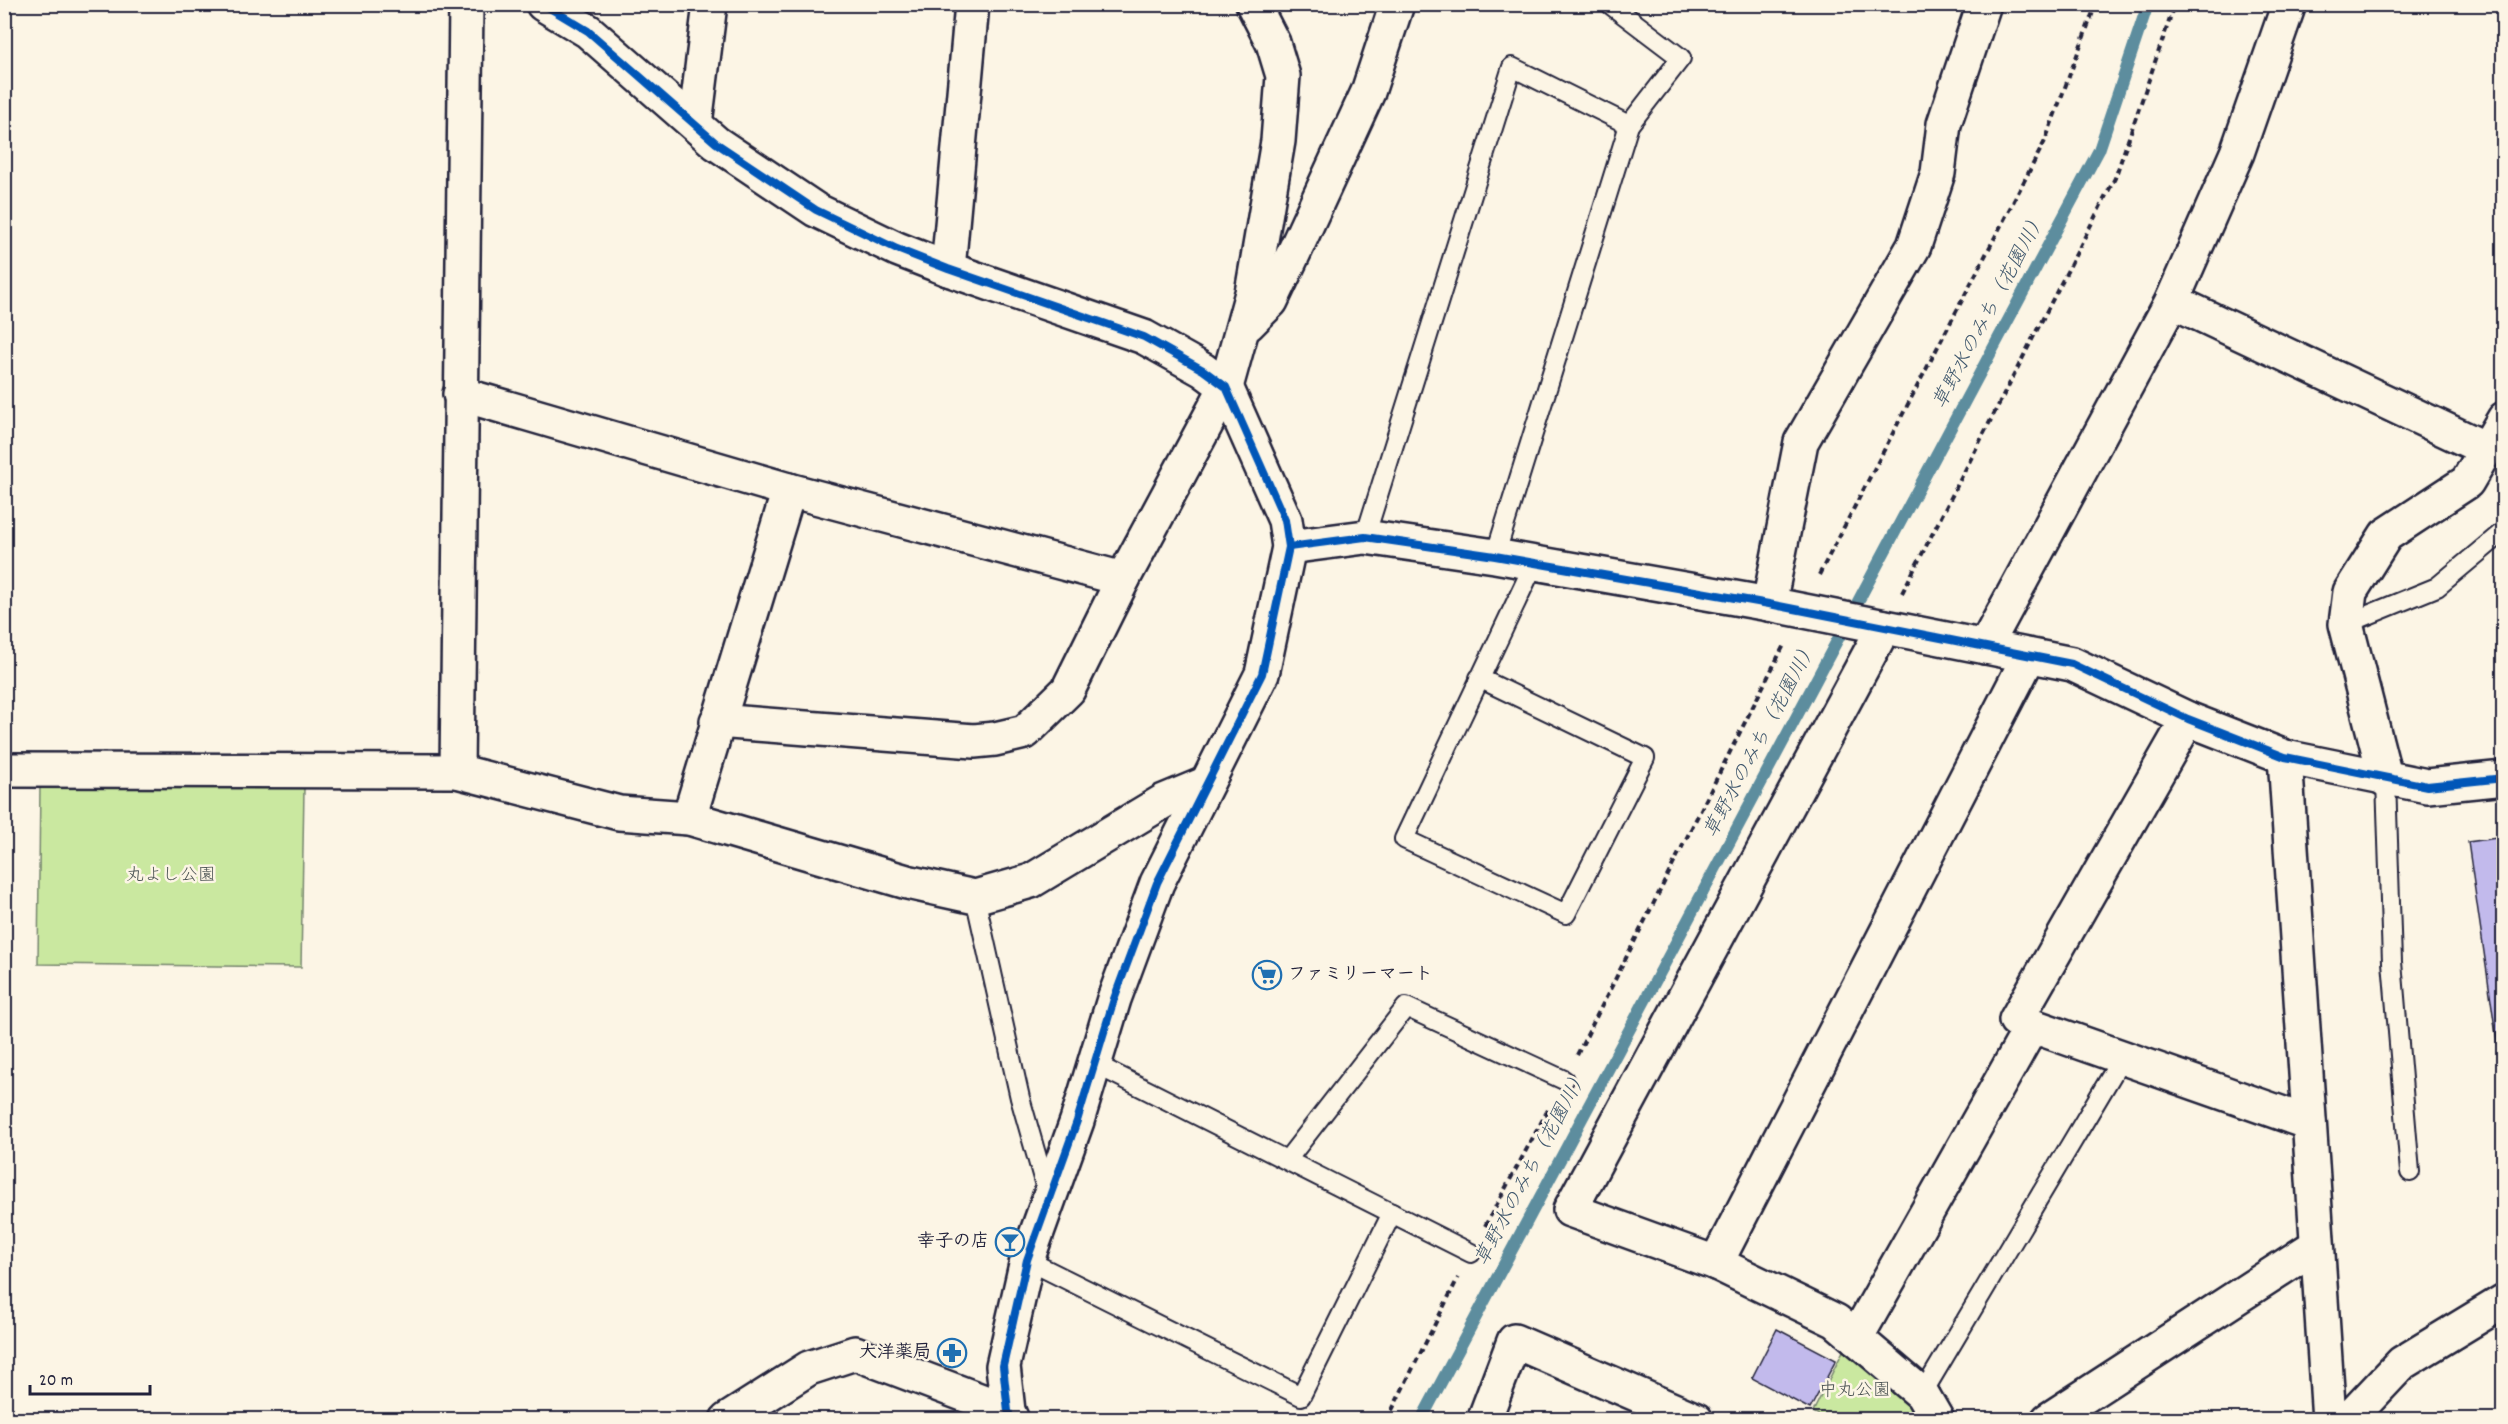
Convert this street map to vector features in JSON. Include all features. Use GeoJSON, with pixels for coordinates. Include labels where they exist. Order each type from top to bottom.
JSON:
{"type":"FeatureCollection","features":[{"type":"Feature","properties":{"kind":"street"},"geometry":{"type":"LineString","coordinates":[[456,771],[466,4]]}},
{"type":"Feature","properties":{"kind":"street"},"geometry":{"type":"LineString","coordinates":[[543,4],[588,31],[716,143],[816,210],[897,249],[948,269],[1144,337],[1203,370],[1226,387],[1274,492],[1285,520],[1289,547],[1262,674],[1157,884],[1113,999],[1095,1064],[1027,1260],[1003,1366],[1010,1415],[855,1353],[809,1368],[727,1419]]}},
{"type":"Feature","properties":{"kind":"street"},"geometry":{"type":"LineString","coordinates":[[695,124],[710,4]]}},
{"type":"Feature","properties":{"kind":"street"},"geometry":{"type":"LineString","coordinates":[[948,269],[972,4]]}},
{"type":"Feature","properties":{"kind":"street"},"geometry":{"type":"LineString","coordinates":[[717,721],[974,741],[994,740],[1025,732],[1068,690],[1123,579],[1226,387],[1252,293],[1278,141],[1283,76],[1273,43],[1253,4]]}},
{"type":"Feature","properties":{"kind":"street"},"geometry":{"type":"LineString","coordinates":[[1242,329],[1271,301],[1280,283],[1368,92],[1397,4]]}},
{"type":"Feature","properties":{"kind":"street"},"geometry":{"type":"LineString","coordinates":[[1985,647],[2172,301],[2237,153],[2289,4]]}},
{"type":"Feature","properties":{"kind":"street"},"geometry":{"type":"LineString","coordinates":[[1769,604],[1801,442],[1914,246],[1938,173],[1944,124],[1972,9]]}},
{"type":"Feature","properties":{"kind":"street"},"geometry":{"type":"LineString","coordinates":[[2172,301],[2486,449]]}},
{"type":"Feature","properties":{"kind":"street"},"geometry":{"type":"LineString","coordinates":[[460,394],[789,490],[1123,579]]}},
{"type":"Feature","properties":{"kind":"street"},"geometry":{"type":"LineString","coordinates":[[2386,780],[2346,624],[2350,592],[2386,535],[2466,482],[2504,418]]}},
{"type":"Feature","properties":{"kind":"street"},"geometry":{"type":"LineString","coordinates":[[689,818],[789,490]]}},
{"type":"Feature","properties":{"kind":"street"},"geometry":{"type":"LineString","coordinates":[[1289,547],[1365,537],[1495,556],[1769,604],[2072,664],[2188,719],[2285,757],[2386,780],[2427,786],[2504,777]]}},
{"type":"Feature","properties":{"kind":"street"},"geometry":{"type":"LineString","coordinates":[[1884,627],[1570,1210],[1716,1263],[1836,1321],[1930,1407]]}},
{"type":"Feature","properties":{"kind":"street"},"geometry":{"type":"LineString","coordinates":[[1716,1263],[2029,656]]}},
{"type":"Feature","properties":{"kind":"street"},"geometry":{"type":"LineString","coordinates":[[2188,719],[2016,1020],[2309,1123]]}},
{"type":"Feature","properties":{"kind":"street"},"geometry":{"type":"LineString","coordinates":[[2285,757],[2329,1419]]}},
{"type":"Feature","properties":{"kind":"street"},"geometry":{"type":"LineString","coordinates":[[4,770],[456,771],[619,813],[689,818],[907,882],[975,897],[1031,881],[1164,801],[1205,784]]}},
{"type":"Feature","properties":{"kind":"street"},"geometry":{"type":"LineString","coordinates":[[1856,1338],[2032,1026]]}},
{"type":"Feature","properties":{"kind":"street"},"geometry":{"type":"LineString","coordinates":[[2048,1419],[2317,1245]]}},
{"type":"Feature","properties":{"kind":"street"},"geometry":{"type":"LineString","coordinates":[[2348,1419],[2402,1363],[2504,1301]]}},
{"type":"Feature","properties":{"kind":"street"},"geometry":{"type":"LineString","coordinates":[[1484,1419],[1514,1341],[1696,1419]]}},
{"type":"Feature","properties":{"kind":"lane"},"geometry":{"type":"LineString","coordinates":[[1495,556],[1629,125],[1681,58],[1611,5]]}},
{"type":"Feature","properties":{"kind":"lane"},"geometry":{"type":"LineString","coordinates":[[1365,537],[1512,67],[1629,125]]}},
{"type":"Feature","properties":{"kind":"lane"},"geometry":{"type":"LineString","coordinates":[[2346,624],[2437,587],[2504,531]]}},
{"type":"Feature","properties":{"kind":"lane"},"geometry":{"type":"LineString","coordinates":[[1479,678],[1645,758],[1566,914],[1404,838],[1479,678],[1534,564]]}},
{"type":"Feature","properties":{"kind":"lane"},"geometry":{"type":"LineString","coordinates":[[2386,780],[2392,962],[2410,1172]]}},
{"type":"Feature","properties":{"kind":"lane"},"geometry":{"type":"LineString","coordinates":[[975,897],[1020,1098],[1049,1198]]}},
{"type":"Feature","properties":{"kind":"lane"},"geometry":{"type":"LineString","coordinates":[[1287,1160],[1406,1007],[1564,1080]]}},
{"type":"Feature","properties":{"kind":"lane"},"geometry":{"type":"LineString","coordinates":[[1930,1407],[2122,1058]]}},
{"type":"Feature","properties":{"kind":"lane"},"geometry":{"type":"LineString","coordinates":[[1095,1064],[1471,1253]]}},
{"type":"Feature","properties":{"kind":"lane"},"geometry":{"type":"LineString","coordinates":[[1027,1260],[1301,1396],[1392,1213]]}},
{"type":"Feature","properties":{"kind":"path"},"geometry":{"type":"LineString","coordinates":[[1387,1419],[1471,1253],[1564,1080],[1801,611],[2045,141],[2096,4]]}},
{"type":"Feature","properties":{"kind":"path"},"geometry":{"type":"LineString","coordinates":[[1884,627],[2115,178],[2175,4]]}},
{"type":"Feature","properties":{"kind":"green space","name":"丸よし公園"},"geometry":{"type":"Polygon","coordinates":[[[40,785],[304,788],[301,967],[38,964],[40,785]]]}},
{"type":"Feature","properties":{"kind":"green space","name":"中丸公園"},"geometry":{"type":"Polygon","coordinates":[[[1845,1347],[1901,1393],[1923,1419],[1827,1419],[1813,1412],[1845,1347]]]}},
{"type":"Feature","properties":{"kind":"building"},"geometry":{"type":"Polygon","coordinates":[[[2504,837],[2504,1090],[2468,842],[2504,837]]]}},
{"type":"Feature","properties":{"kind":"building"},"geometry":{"type":"Polygon","coordinates":[[[1777,1329],[1836,1360],[1810,1409],[1752,1378],[1777,1329]]]}},
{"type":"Feature","properties":{"kind":"waterway","name":"草野水のみち（花園川）"},"geometry":{"type":"LineString","coordinates":[[1421,1420],[2099,150],[2148,4]]}},
{"type":"Feature","properties":{"kind":"cycle path"},"geometry":{"type":"LineString","coordinates":[[543,4],[588,31],[716,143],[816,210],[897,249],[948,269],[1144,337],[1203,370],[1226,387],[1285,520],[1289,547],[1262,674],[1157,883],[1114,999],[1077,1121],[1027,1260],[1003,1366],[1008,1411],[1012,1420]]}},
{"type":"Feature","properties":{"kind":"cycle path"},"geometry":{"type":"LineString","coordinates":[[1289,547],[1365,537],[1495,556],[1769,604],[2072,664],[2188,719],[2285,757],[2427,786],[2504,778]]}},
{"type":"Feature","properties":{"kind":"place","name":"ファミリーマート"},"geometry":{"type":"Point","coordinates":[1267,975]}},
{"type":"Feature","properties":{"kind":"place","name":"幸子の店"},"geometry":{"type":"Point","coordinates":[1010,1242]}},
{"type":"Feature","properties":{"kind":"place","name":"大洋薬局"},"geometry":{"type":"Point","coordinates":[952,1353]}}]}
